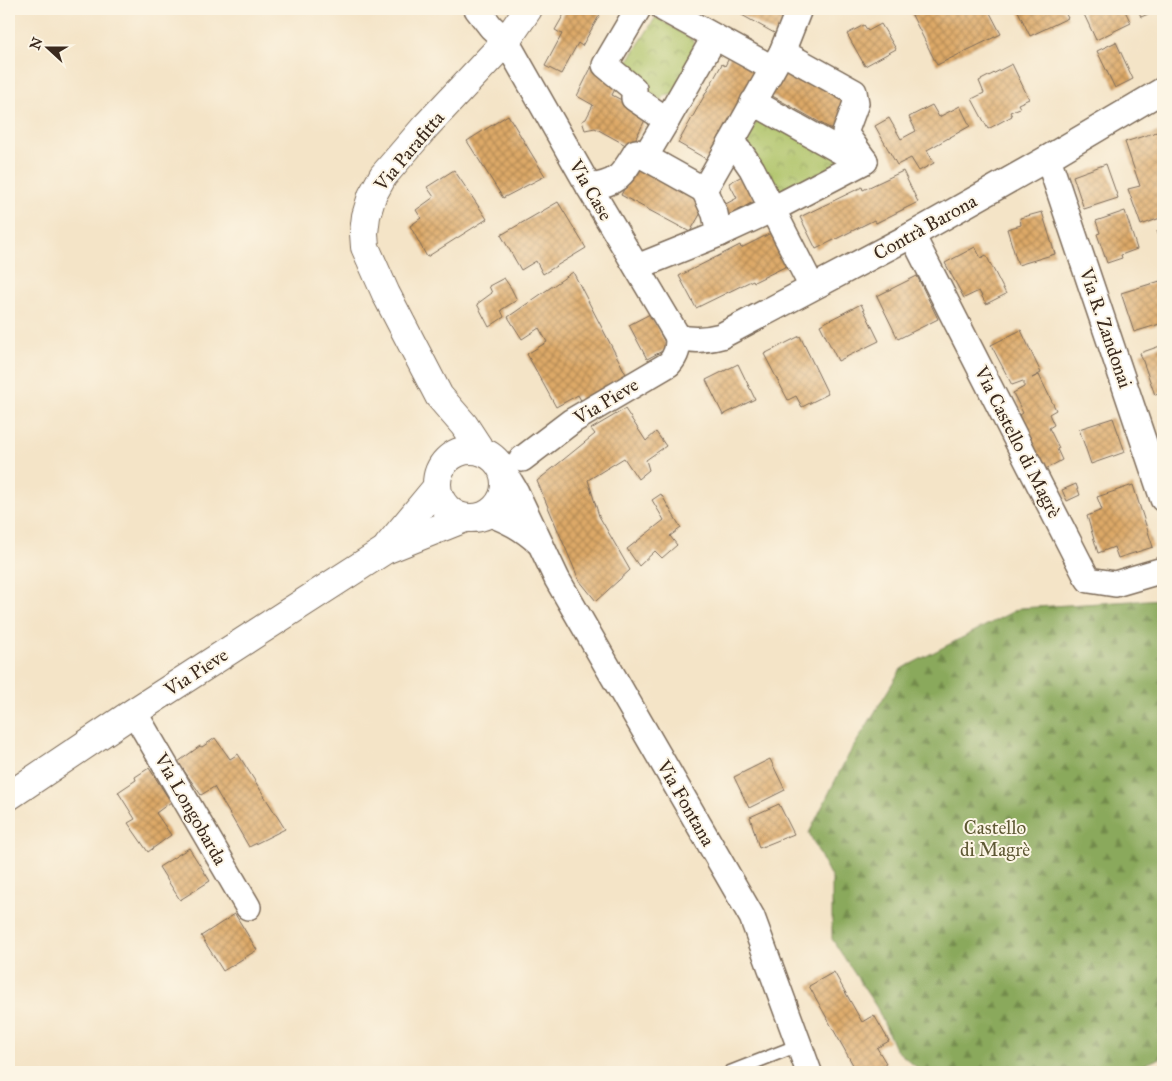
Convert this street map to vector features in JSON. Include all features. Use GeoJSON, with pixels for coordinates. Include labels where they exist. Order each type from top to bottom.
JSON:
{"type":"FeatureCollection","features":[{"type":"Feature","properties":{"kind":"street","name":"Via Case"},"geometry":{"type":"LineString","coordinates":[[477,9],[491,28],[506,40],[589,187],[678,337]]}},
{"type":"Feature","properties":{"kind":"street","name":"Via Parafitta"},"geometry":{"type":"LineString","coordinates":[[481,451],[464,425],[439,396],[386,294],[365,248],[366,216],[372,196],[383,176],[426,126],[506,40],[528,9]]}},
{"type":"Feature","properties":{"kind":"street"},"geometry":{"type":"LineString","coordinates":[[638,9],[605,65],[634,89],[634,98],[667,120]]}},
{"type":"Feature","properties":{"kind":"street"},"geometry":{"type":"LineString","coordinates":[[664,9],[714,38],[777,60],[854,92],[856,103],[845,132],[865,161]]}},
{"type":"Feature","properties":{"kind":"street"},"geometry":{"type":"LineString","coordinates":[[704,190],[777,60],[799,9]]}},
{"type":"Feature","properties":{"kind":"street"},"geometry":{"type":"LineString","coordinates":[[645,157],[714,38]]}},
{"type":"Feature","properties":{"kind":"street","name":"Contrà Barona"},"geometry":{"type":"LineString","coordinates":[[678,337],[690,340],[708,340],[721,336],[912,235],[1163,90]]}},
{"type":"Feature","properties":{"kind":"street"},"geometry":{"type":"LineString","coordinates":[[753,102],[846,154],[865,161]]}},
{"type":"Feature","properties":{"kind":"street"},"geometry":{"type":"LineString","coordinates":[[731,143],[752,169],[812,287]]}},
{"type":"Feature","properties":{"kind":"street"},"geometry":{"type":"LineString","coordinates":[[589,187],[602,186],[614,182],[636,152],[704,190],[715,214],[719,234]]}},
{"type":"Feature","properties":{"kind":"street","name":"Via R. Zandonai"},"geometry":{"type":"LineString","coordinates":[[1048,158],[1163,499]]}},
{"type":"Feature","properties":{"kind":"street"},"geometry":{"type":"LineString","coordinates":[[637,266],[719,234],[773,209],[865,161]]}},
{"type":"Feature","properties":{"kind":"street","name":"Via Castello di Magrè"},"geometry":{"type":"LineString","coordinates":[[912,235],[1089,580],[1115,584],[1163,570]]}},
{"type":"Feature","properties":{"kind":"street","name":"Via Pieve"},"geometry":{"type":"LineString","coordinates":[[513,465],[572,421],[669,364],[678,349],[678,337]]}},
{"type":"Feature","properties":{"kind":"street","name":"Via Parafitta"},"geometry":{"type":"LineString","coordinates":[[439,396],[445,433],[441,474]]}},
{"type":"Feature","properties":{"kind":"street"},"geometry":{"type":"LineString","coordinates":[[462,451],[481,451],[491,456],[498,463],[513,465],[505,484],[503,496],[497,506],[477,516],[454,514],[440,498],[441,474],[452,455],[462,451]]}},
{"type":"Feature","properties":{"kind":"street","name":"Via Fontana"},"geometry":{"type":"LineString","coordinates":[[513,465],[516,492],[557,578],[752,917],[809,1072]]}},
{"type":"Feature","properties":{"kind":"street","name":"Via Pieve"},"geometry":{"type":"LineString","coordinates":[[385,550],[441,474]]}},
{"type":"Feature","properties":{"kind":"street","name":"Via Pieve"},"geometry":{"type":"LineString","coordinates":[[9,796],[134,712],[385,550],[477,516]]}},
{"type":"Feature","properties":{"kind":"street","name":"Via Fontana"},"geometry":{"type":"LineString","coordinates":[[477,516],[511,522],[523,529],[540,544]]}},
{"type":"Feature","properties":{"kind":"street","name":"Via Longobarda"},"geometry":{"type":"LineString","coordinates":[[134,712],[248,907]]}},
{"type":"Feature","properties":{"kind":"lane"},"geometry":{"type":"LineString","coordinates":[[730,1072],[799,1045]]}},
{"type":"Feature","properties":{"kind":"green space"},"geometry":{"type":"Polygon","coordinates":[[[656,17],[693,40],[693,47],[701,53],[677,94],[664,96],[658,107],[622,70],[656,17]]]}},
{"type":"Feature","properties":{"kind":"green space"},"geometry":{"type":"Polygon","coordinates":[[[760,116],[845,160],[777,197],[746,140],[760,116]]]}},
{"type":"Feature","properties":{"kind":"green space","name":"Castello di Magrè"},"geometry":{"type":"Polygon","coordinates":[[[1163,599],[1163,1057],[1126,1072],[922,1072],[895,1049],[877,1008],[832,939],[832,879],[809,833],[845,761],[901,669],[1020,608],[1163,599]]]}},
{"type":"Feature","properties":{"kind":"building"},"geometry":{"type":"Polygon","coordinates":[[[567,9],[603,9],[582,46],[578,43],[561,74],[545,66],[562,34],[555,30],[567,9]]]}},
{"type":"Feature","properties":{"kind":"building"},"geometry":{"type":"Polygon","coordinates":[[[731,9],[789,9],[776,34],[731,9]]]}},
{"type":"Feature","properties":{"kind":"building"},"geometry":{"type":"Polygon","coordinates":[[[920,9],[988,9],[1001,34],[937,65],[911,13],[920,9]]]}},
{"type":"Feature","properties":{"kind":"building"},"geometry":{"type":"Polygon","coordinates":[[[1017,9],[1063,9],[1068,18],[1030,36],[1017,9]]]}},
{"type":"Feature","properties":{"kind":"building"},"geometry":{"type":"Polygon","coordinates":[[[1124,9],[1131,23],[1096,40],[1082,10],[1124,9]]]}},
{"type":"Feature","properties":{"kind":"building"},"geometry":{"type":"Polygon","coordinates":[[[1138,9],[1160,9],[1141,17],[1138,9]]]}},
{"type":"Feature","properties":{"kind":"building"},"geometry":{"type":"Polygon","coordinates":[[[881,24],[896,49],[865,66],[847,34],[864,25],[868,31],[881,24]]]}},
{"type":"Feature","properties":{"kind":"building"},"geometry":{"type":"Polygon","coordinates":[[[1116,42],[1133,79],[1115,88],[1097,51],[1116,42]]]}},
{"type":"Feature","properties":{"kind":"building"},"geometry":{"type":"Polygon","coordinates":[[[730,56],[764,74],[708,160],[678,143],[722,64],[725,66],[730,56]]]}},
{"type":"Feature","properties":{"kind":"building"},"geometry":{"type":"Polygon","coordinates":[[[785,63],[852,101],[835,131],[767,93],[785,63]]]}},
{"type":"Feature","properties":{"kind":"building"},"geometry":{"type":"Polygon","coordinates":[[[1012,64],[1029,99],[1018,104],[1020,108],[1010,112],[1012,116],[988,129],[972,99],[984,93],[979,81],[1012,64]]]}},
{"type":"Feature","properties":{"kind":"building"},"geometry":{"type":"Polygon","coordinates":[[[592,66],[619,81],[612,95],[648,114],[631,148],[595,128],[585,130],[582,121],[586,119],[593,105],[577,96],[592,66]]]}},
{"type":"Feature","properties":{"kind":"building"},"geometry":{"type":"Polygon","coordinates":[[[932,105],[939,117],[960,106],[970,126],[927,150],[934,163],[919,171],[911,158],[897,165],[875,126],[889,118],[901,139],[916,131],[909,117],[932,105]]]}},
{"type":"Feature","properties":{"kind":"building"},"geometry":{"type":"Polygon","coordinates":[[[508,115],[545,176],[503,198],[467,141],[508,115]]]}},
{"type":"Feature","properties":{"kind":"building"},"geometry":{"type":"Polygon","coordinates":[[[1163,130],[1163,217],[1141,225],[1128,189],[1140,186],[1125,142],[1163,130]]]}},
{"type":"Feature","properties":{"kind":"building"},"geometry":{"type":"Polygon","coordinates":[[[637,164],[707,202],[690,232],[621,195],[637,164]]]}},
{"type":"Feature","properties":{"kind":"building"},"geometry":{"type":"Polygon","coordinates":[[[1106,164],[1118,198],[1084,209],[1073,176],[1106,164]]]}},
{"type":"Feature","properties":{"kind":"building"},"geometry":{"type":"Polygon","coordinates":[[[454,170],[487,219],[427,257],[410,226],[421,218],[416,210],[434,197],[427,187],[454,170]]]}},
{"type":"Feature","properties":{"kind":"building"},"geometry":{"type":"Polygon","coordinates":[[[903,171],[918,202],[876,223],[874,220],[816,249],[800,217],[862,187],[863,190],[903,171]]]}},
{"type":"Feature","properties":{"kind":"building"},"geometry":{"type":"Polygon","coordinates":[[[742,176],[755,201],[744,207],[745,210],[728,219],[722,206],[737,198],[729,183],[742,176]]]}},
{"type":"Feature","properties":{"kind":"building"},"geometry":{"type":"Polygon","coordinates":[[[558,202],[586,248],[543,274],[536,261],[521,270],[501,235],[558,202]]]}},
{"type":"Feature","properties":{"kind":"building"},"geometry":{"type":"Polygon","coordinates":[[[1125,211],[1137,249],[1121,255],[1122,258],[1107,263],[1097,234],[1100,233],[1096,221],[1125,211]]]}},
{"type":"Feature","properties":{"kind":"building"},"geometry":{"type":"Polygon","coordinates":[[[1042,212],[1055,254],[1018,265],[1007,229],[1021,225],[1020,218],[1042,212]]]}},
{"type":"Feature","properties":{"kind":"building"},"geometry":{"type":"Polygon","coordinates":[[[781,228],[797,261],[696,308],[679,276],[740,245],[741,248],[781,228]]]}},
{"type":"Feature","properties":{"kind":"building"},"geometry":{"type":"Polygon","coordinates":[[[1163,229],[1163,248],[1157,231],[1163,229]]]}},
{"type":"Feature","properties":{"kind":"building"},"geometry":{"type":"Polygon","coordinates":[[[975,247],[981,258],[986,255],[1006,294],[986,304],[979,291],[964,298],[945,263],[975,247]]]}},
{"type":"Feature","properties":{"kind":"building"},"geometry":{"type":"Polygon","coordinates":[[[573,272],[628,378],[584,406],[578,395],[556,407],[527,354],[547,342],[539,328],[522,339],[508,317],[573,272]]]}},
{"type":"Feature","properties":{"kind":"building"},"geometry":{"type":"Polygon","coordinates":[[[917,276],[938,319],[898,339],[877,296],[917,276]]]}},
{"type":"Feature","properties":{"kind":"building"},"geometry":{"type":"Polygon","coordinates":[[[504,278],[517,300],[501,310],[504,317],[489,327],[477,304],[492,293],[489,286],[504,278]]]}},
{"type":"Feature","properties":{"kind":"building"},"geometry":{"type":"Polygon","coordinates":[[[1160,281],[1163,291],[1163,323],[1134,332],[1121,293],[1160,281]]]}},
{"type":"Feature","properties":{"kind":"building"},"geometry":{"type":"Polygon","coordinates":[[[861,304],[879,341],[838,361],[820,325],[861,304]]]}},
{"type":"Feature","properties":{"kind":"building"},"geometry":{"type":"Polygon","coordinates":[[[650,314],[668,348],[647,359],[629,325],[650,314]]]}},
{"type":"Feature","properties":{"kind":"building"},"geometry":{"type":"Polygon","coordinates":[[[1021,330],[1041,373],[1032,378],[1039,375],[1056,410],[1049,414],[1054,425],[1049,428],[1059,448],[1057,449],[1062,460],[1040,472],[1017,417],[1023,413],[1013,393],[1024,387],[1024,382],[1012,385],[991,345],[1021,330]]]}},
{"type":"Feature","properties":{"kind":"building"},"geometry":{"type":"Polygon","coordinates":[[[800,336],[828,394],[802,407],[796,396],[788,400],[764,354],[800,336]]]}},
{"type":"Feature","properties":{"kind":"building"},"geometry":{"type":"Polygon","coordinates":[[[1163,345],[1163,393],[1155,395],[1140,353],[1163,345]]]}},
{"type":"Feature","properties":{"kind":"building"},"geometry":{"type":"Polygon","coordinates":[[[738,364],[755,399],[723,415],[706,380],[738,364]]]}},
{"type":"Feature","properties":{"kind":"building"},"geometry":{"type":"Polygon","coordinates":[[[625,409],[646,441],[656,432],[666,446],[646,460],[649,470],[638,479],[624,458],[588,480],[599,516],[630,570],[596,601],[579,580],[537,481],[595,434],[591,429],[625,409]]]}},
{"type":"Feature","properties":{"kind":"building"},"geometry":{"type":"Polygon","coordinates":[[[1113,418],[1125,452],[1091,464],[1079,429],[1113,418]]]}},
{"type":"Feature","properties":{"kind":"building"},"geometry":{"type":"Polygon","coordinates":[[[1076,484],[1080,495],[1067,501],[1062,490],[1076,484]]]}},
{"type":"Feature","properties":{"kind":"building"},"geometry":{"type":"Polygon","coordinates":[[[1133,485],[1153,547],[1118,558],[1114,547],[1098,553],[1087,516],[1102,510],[1097,497],[1133,485]]]}},
{"type":"Feature","properties":{"kind":"building"},"geometry":{"type":"Polygon","coordinates":[[[661,494],[681,528],[670,536],[677,545],[662,558],[655,551],[639,566],[627,549],[664,520],[652,500],[661,494]]]}},
{"type":"Feature","properties":{"kind":"building"},"geometry":{"type":"Polygon","coordinates":[[[215,738],[230,759],[238,754],[285,829],[249,847],[214,787],[201,795],[178,762],[215,738]]]}},
{"type":"Feature","properties":{"kind":"building"},"geometry":{"type":"Polygon","coordinates":[[[770,759],[785,790],[749,808],[734,777],[770,759]]]}},
{"type":"Feature","properties":{"kind":"building"},"geometry":{"type":"Polygon","coordinates":[[[149,768],[171,802],[156,813],[171,835],[148,852],[128,823],[135,819],[118,792],[136,780],[135,777],[149,768]]]}},
{"type":"Feature","properties":{"kind":"building"},"geometry":{"type":"Polygon","coordinates":[[[779,804],[794,834],[759,848],[750,817],[779,804]]]}},
{"type":"Feature","properties":{"kind":"building"},"geometry":{"type":"Polygon","coordinates":[[[189,848],[210,881],[180,900],[159,867],[189,848]]]}},
{"type":"Feature","properties":{"kind":"building"},"geometry":{"type":"Polygon","coordinates":[[[235,914],[257,950],[223,971],[201,936],[235,914]]]}},
{"type":"Feature","properties":{"kind":"building"},"geometry":{"type":"Polygon","coordinates":[[[834,972],[862,1022],[874,1015],[889,1041],[877,1048],[886,1063],[870,1072],[857,1072],[809,986],[834,972]]]}}]}
